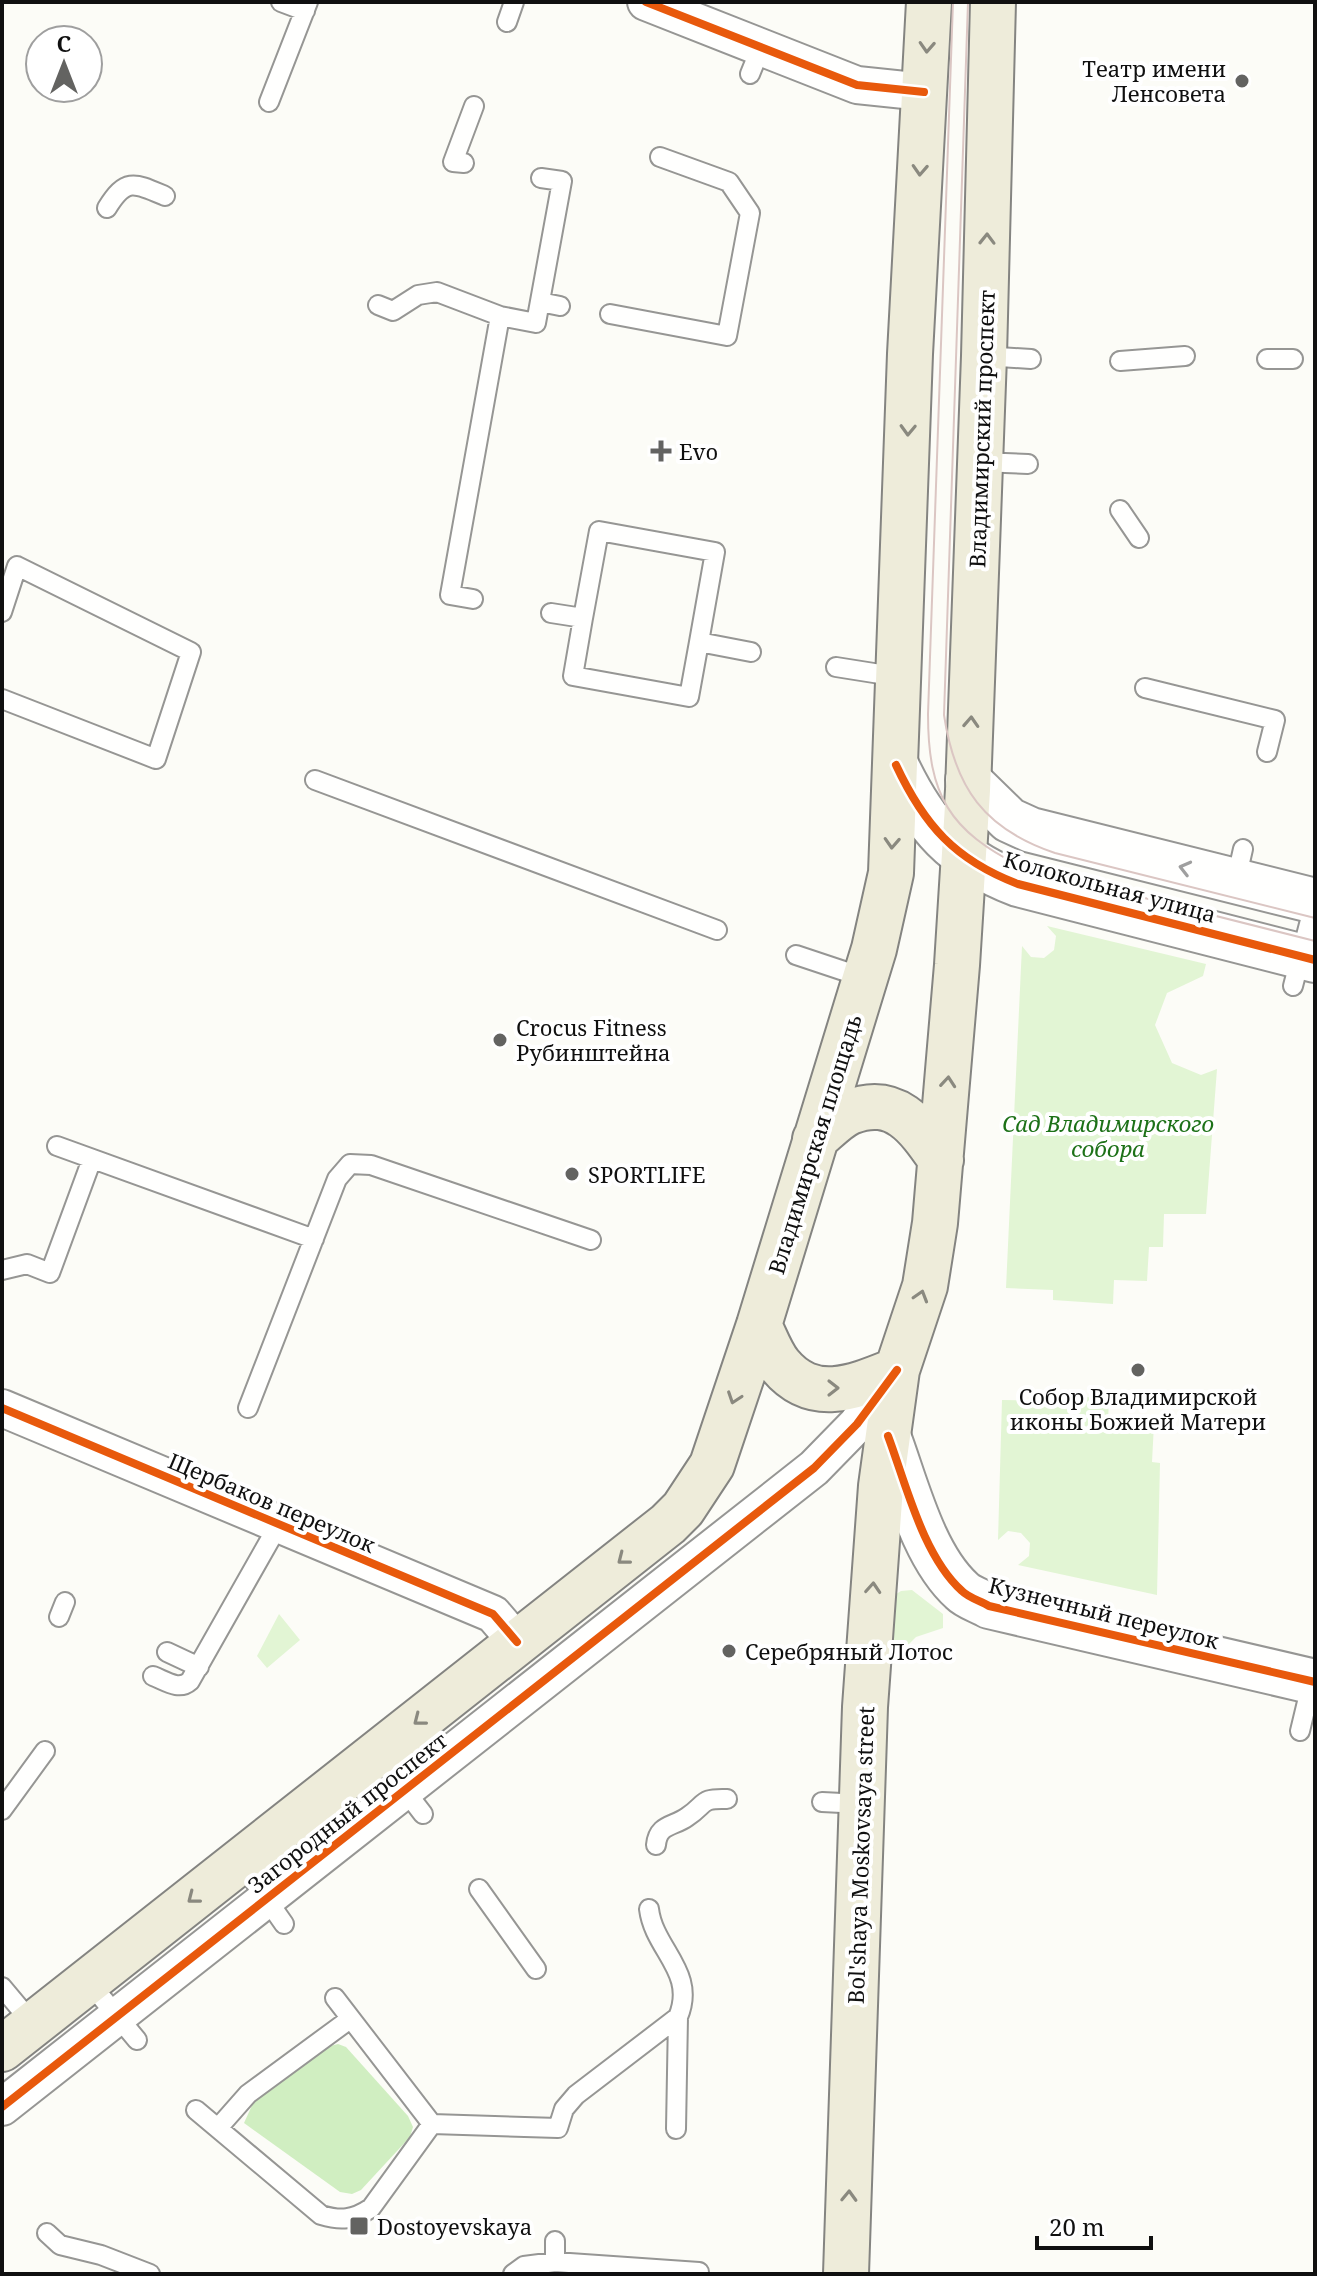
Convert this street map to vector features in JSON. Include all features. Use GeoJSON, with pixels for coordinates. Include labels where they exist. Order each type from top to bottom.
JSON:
{"type":"FeatureCollection","features":[{"type":"Feature","properties":{"kind":"main road"},"geometry":{"type":"LineString","coordinates":[[896,765],[910,354],[929,2]]}},
{"type":"Feature","properties":{"kind":"main road","name":"Владимирский проспект"},"geometry":{"type":"LineString","coordinates":[[964,856],[984,356],[993,2]]}},
{"type":"Feature","properties":{"kind":"main road","name":"Владимирская площадь"},"geometry":{"type":"LineString","coordinates":[[683,1509],[712,1465],[759,1325],[865,978],[891,873],[896,765]]}},
{"type":"Feature","properties":{"kind":"main road"},"geometry":{"type":"LineString","coordinates":[[759,1325],[779,1364],[799,1382],[825,1390],[851,1388],[897,1370],[925,1286],[941,1160],[964,856]]}},
{"type":"Feature","properties":{"kind":"main road"},"geometry":{"type":"LineString","coordinates":[[815,1139],[848,1113],[884,1109],[895,1111],[916,1125],[941,1160]]}},
{"type":"Feature","properties":{"kind":"main road","name":"Bol'shaya Moskovsaya street"},"geometry":{"type":"LineString","coordinates":[[846,2274],[842,1803],[868,1651],[881,1486],[897,1370]]}},
{"type":"Feature","properties":{"kind":"main road","name":"Загородный проспект"},"geometry":{"type":"LineString","coordinates":[[18,2037],[376,1753],[532,1661],[683,1509]]}},
{"type":"Feature","properties":{"kind":"street"},"geometry":{"type":"LineString","coordinates":[[646,2],[756,60],[857,85],[924,92]]}},
{"type":"Feature","properties":{"kind":"street","name":"Колокольная улица"},"geometry":{"type":"LineString","coordinates":[[896,765],[913,802],[937,833],[964,856],[993,874],[1303,967]]}},
{"type":"Feature","properties":{"kind":"street","name":"Колокольная улица"},"geometry":{"type":"LineString","coordinates":[[968,780],[1009,820],[1031,830],[1239,865],[1315,901]]}},
{"type":"Feature","properties":{"kind":"street","name":"Загородный проспект"},"geometry":{"type":"LineString","coordinates":[[2,2107],[127,2028],[414,1802],[532,1661],[714,1546],[814,1468],[857,1424],[897,1370]]}},
{"type":"Feature","properties":{"kind":"street","name":"Щербаков переулок"},"geometry":{"type":"LineString","coordinates":[[2,1408],[217,1489],[279,1524],[493,1614],[532,1661]]}},
{"type":"Feature","properties":{"kind":"street","name":"Кузнечный переулок"},"geometry":{"type":"LineString","coordinates":[[888,1436],[932,1549],[963,1592],[989,1606],[1314,1682]]}},
{"type":"Feature","properties":{"kind":"lane"},"geometry":{"type":"LineString","coordinates":[[269,102],[306,7],[281,2]]}},
{"type":"Feature","properties":{"kind":"lane"},"geometry":{"type":"LineString","coordinates":[[507,22],[514,2]]}},
{"type":"Feature","properties":{"kind":"lane"},"geometry":{"type":"LineString","coordinates":[[464,163],[453,162],[474,106]]}},
{"type":"Feature","properties":{"kind":"lane"},"geometry":{"type":"LineString","coordinates":[[610,314],[727,336],[750,213],[729,182],[715,169],[660,157]]}},
{"type":"Feature","properties":{"kind":"lane"},"geometry":{"type":"LineString","coordinates":[[378,305],[393,311],[418,295],[437,292],[500,316],[536,323],[562,181],[541,178]]}},
{"type":"Feature","properties":{"kind":"lane"},"geometry":{"type":"LineString","coordinates":[[107,208],[117,191],[127,185],[140,185],[165,196]]}},
{"type":"Feature","properties":{"kind":"lane"},"geometry":{"type":"LineString","coordinates":[[540,302],[560,306]]}},
{"type":"Feature","properties":{"kind":"lane"},"geometry":{"type":"LineString","coordinates":[[473,599],[450,595],[500,316]]}},
{"type":"Feature","properties":{"kind":"lane"},"geometry":{"type":"LineString","coordinates":[[984,356],[1031,359]]}},
{"type":"Feature","properties":{"kind":"lane"},"geometry":{"type":"LineString","coordinates":[[1120,361],[1185,356]]}},
{"type":"Feature","properties":{"kind":"lane"},"geometry":{"type":"LineString","coordinates":[[1267,359],[1293,359]]}},
{"type":"Feature","properties":{"kind":"lane"},"geometry":{"type":"LineString","coordinates":[[979,462],[1028,464]]}},
{"type":"Feature","properties":{"kind":"lane"},"geometry":{"type":"LineString","coordinates":[[1120,510],[1139,538]]}},
{"type":"Feature","properties":{"kind":"lane"},"geometry":{"type":"LineString","coordinates":[[599,531],[715,552],[689,697],[573,676],[583,618],[599,531]]}},
{"type":"Feature","properties":{"kind":"lane"},"geometry":{"type":"LineString","coordinates":[[2,612],[17,566],[191,652],[156,759],[2,699]]}},
{"type":"Feature","properties":{"kind":"lane"},"geometry":{"type":"LineString","coordinates":[[551,613],[583,618]]}},
{"type":"Feature","properties":{"kind":"lane"},"geometry":{"type":"LineString","coordinates":[[699,642],[751,652]]}},
{"type":"Feature","properties":{"kind":"lane"},"geometry":{"type":"LineString","coordinates":[[836,667],[899,677]]}},
{"type":"Feature","properties":{"kind":"lane"},"geometry":{"type":"LineString","coordinates":[[1145,688],[1275,720],[1267,752]]}},
{"type":"Feature","properties":{"kind":"lane"},"geometry":{"type":"LineString","coordinates":[[315,780],[717,930]]}},
{"type":"Feature","properties":{"kind":"lane"},"geometry":{"type":"LineString","coordinates":[[1303,967],[1315,901]]}},
{"type":"Feature","properties":{"kind":"lane"},"geometry":{"type":"LineString","coordinates":[[796,955],[865,978]]}},
{"type":"Feature","properties":{"kind":"lane"},"geometry":{"type":"LineString","coordinates":[[57,1146],[314,1239]]}},
{"type":"Feature","properties":{"kind":"lane"},"geometry":{"type":"LineString","coordinates":[[2,1270],[27,1264],[50,1273],[92,1159]]}},
{"type":"Feature","properties":{"kind":"lane"},"geometry":{"type":"LineString","coordinates":[[248,1408],[337,1179],[350,1164],[371,1165],[591,1240]]}},
{"type":"Feature","properties":{"kind":"lane"},"geometry":{"type":"LineString","coordinates":[[153,1676],[184,1686],[199,1667],[279,1524]]}},
{"type":"Feature","properties":{"kind":"lane"},"geometry":{"type":"LineString","coordinates":[[167,1652],[199,1667]]}},
{"type":"Feature","properties":{"kind":"lane"},"geometry":{"type":"LineString","coordinates":[[1300,1731],[1314,1682]]}},
{"type":"Feature","properties":{"kind":"lane"},"geometry":{"type":"LineString","coordinates":[[2,1810],[45,1751]]}},
{"type":"Feature","properties":{"kind":"lane"},"geometry":{"type":"LineString","coordinates":[[376,1753],[414,1802]]}},
{"type":"Feature","properties":{"kind":"lane"},"geometry":{"type":"LineString","coordinates":[[656,1845],[657,1836],[664,1827],[687,1817],[701,1802],[727,1799]]}},
{"type":"Feature","properties":{"kind":"lane"},"geometry":{"type":"LineString","coordinates":[[240,1861],[275,1912]]}},
{"type":"Feature","properties":{"kind":"lane"},"geometry":{"type":"LineString","coordinates":[[479,1889],[536,1969]]}},
{"type":"Feature","properties":{"kind":"lane"},"geometry":{"type":"LineString","coordinates":[[649,1909],[650,1922],[681,1979],[684,1991],[678,2017],[676,2129]]}},
{"type":"Feature","properties":{"kind":"lane"},"geometry":{"type":"LineString","coordinates":[[88,1981],[127,2028]]}},
{"type":"Feature","properties":{"kind":"lane"},"geometry":{"type":"LineString","coordinates":[[2,1987],[18,2037]]}},
{"type":"Feature","properties":{"kind":"lane"},"geometry":{"type":"LineString","coordinates":[[335,1998],[432,2124],[558,2134],[564,2109],[576,2095],[678,2017]]}},
{"type":"Feature","properties":{"kind":"lane"},"geometry":{"type":"LineString","coordinates":[[218,2128],[248,2094],[350,2019]]}},
{"type":"Feature","properties":{"kind":"lane"},"geometry":{"type":"LineString","coordinates":[[196,2110],[321,2215],[339,2220],[357,2217],[371,2208],[432,2124]]}},
{"type":"Feature","properties":{"kind":"lane"},"geometry":{"type":"LineString","coordinates":[[47,2233],[60,2245],[101,2255],[150,2274]]}},
{"type":"Feature","properties":{"kind":"lane"},"geometry":{"type":"LineString","coordinates":[[555,2241],[555,2262]]}},
{"type":"Feature","properties":{"kind":"lane"},"geometry":{"type":"LineString","coordinates":[[513,2274],[524,2266],[555,2262],[699,2272]]}},
{"type":"Feature","properties":{"kind":"green space","name":"Сад Владимирского собора"},"geometry":{"type":"Polygon","coordinates":[[[1047,926],[1206,964],[1203,976],[1167,993],[1155,1025],[1172,1063],[1201,1075],[1217,1069],[1206,1214],[1164,1214],[1163,1247],[1149,1247],[1147,1281],[1114,1280],[1113,1304],[1053,1300],[1053,1290],[1006,1288],[1022,946],[1031,957],[1044,958],[1054,950],[1056,936],[1047,926]]]}},
{"type":"Feature","properties":{"kind":"green space"},"geometry":{"type":"Polygon","coordinates":[[[1054,1396],[1109,1398],[1108,1422],[1154,1424],[1152,1462],[1160,1463],[1157,1595],[1018,1565],[1029,1556],[1030,1543],[1021,1533],[1008,1531],[998,1540],[1002,1400],[1053,1401],[1054,1396]]]}},
{"type":"Feature","properties":{"kind":"green space"},"geometry":{"type":"Polygon","coordinates":[[[912,1590],[943,1614],[943,1628],[916,1637],[896,1657],[889,1657],[893,1596],[912,1590]]]}},
{"type":"Feature","properties":{"kind":"green space"},"geometry":{"type":"Polygon","coordinates":[[[279,1614],[300,1640],[267,1668],[257,1656],[279,1614]]]}},
{"type":"Feature","properties":{"kind":"green space"},"geometry":{"type":"Polygon","coordinates":[[[338,2044],[346,2047],[408,2116],[413,2127],[410,2137],[361,2190],[352,2194],[340,2192],[244,2123],[254,2101],[330,2046],[338,2044]]]}},
{"type":"Feature","properties":{"kind":"tram line"},"geometry":{"type":"LineString","coordinates":[[953,2],[928,714],[932,767],[938,789],[960,824],[997,853],[1022,867],[1315,941]]}},
{"type":"Feature","properties":{"kind":"tram line"},"geometry":{"type":"LineString","coordinates":[[968,2],[944,715],[956,764],[977,802],[1009,832],[1030,843],[1055,853],[1315,918]]}},
{"type":"Feature","properties":{"kind":"cycle path"},"geometry":{"type":"LineString","coordinates":[[646,2],[857,85],[924,92]]}},
{"type":"Feature","properties":{"kind":"cycle path"},"geometry":{"type":"LineString","coordinates":[[896,765],[930,823],[959,852],[996,874],[1018,884],[1315,960]]}},
{"type":"Feature","properties":{"kind":"cycle path"},"geometry":{"type":"LineString","coordinates":[[2,2107],[814,1468],[857,1424],[897,1370]]}},
{"type":"Feature","properties":{"kind":"cycle path"},"geometry":{"type":"LineString","coordinates":[[2,1408],[493,1614],[517,1642]]}},
{"type":"Feature","properties":{"kind":"cycle path"},"geometry":{"type":"LineString","coordinates":[[888,1436],[926,1539],[948,1576],[968,1596],[989,1606],[1315,1682]]}},
{"type":"Feature","properties":{"kind":"place","name":"Театр имени Ленсовета"},"geometry":{"type":"Point","coordinates":[1242,81]}},
{"type":"Feature","properties":{"kind":"place","name":"Evo"},"geometry":{"type":"Point","coordinates":[661,451]}},
{"type":"Feature","properties":{"kind":"place","name":"Crocus Fitness Рубинштейна"},"geometry":{"type":"Point","coordinates":[500,1040]}},
{"type":"Feature","properties":{"kind":"place","name":"SPORTLIFE"},"geometry":{"type":"Point","coordinates":[572,1174]}},
{"type":"Feature","properties":{"kind":"place","name":"Собор Владимирской иконы Божией Матери"},"geometry":{"type":"Point","coordinates":[1138,1370]}},
{"type":"Feature","properties":{"kind":"place","name":"Серебряный Лотос"},"geometry":{"type":"Point","coordinates":[729,1651]}},
{"type":"Feature","properties":{"kind":"place","name":"Dostoyevskaya"},"geometry":{"type":"Point","coordinates":[359,2226]}}]}
